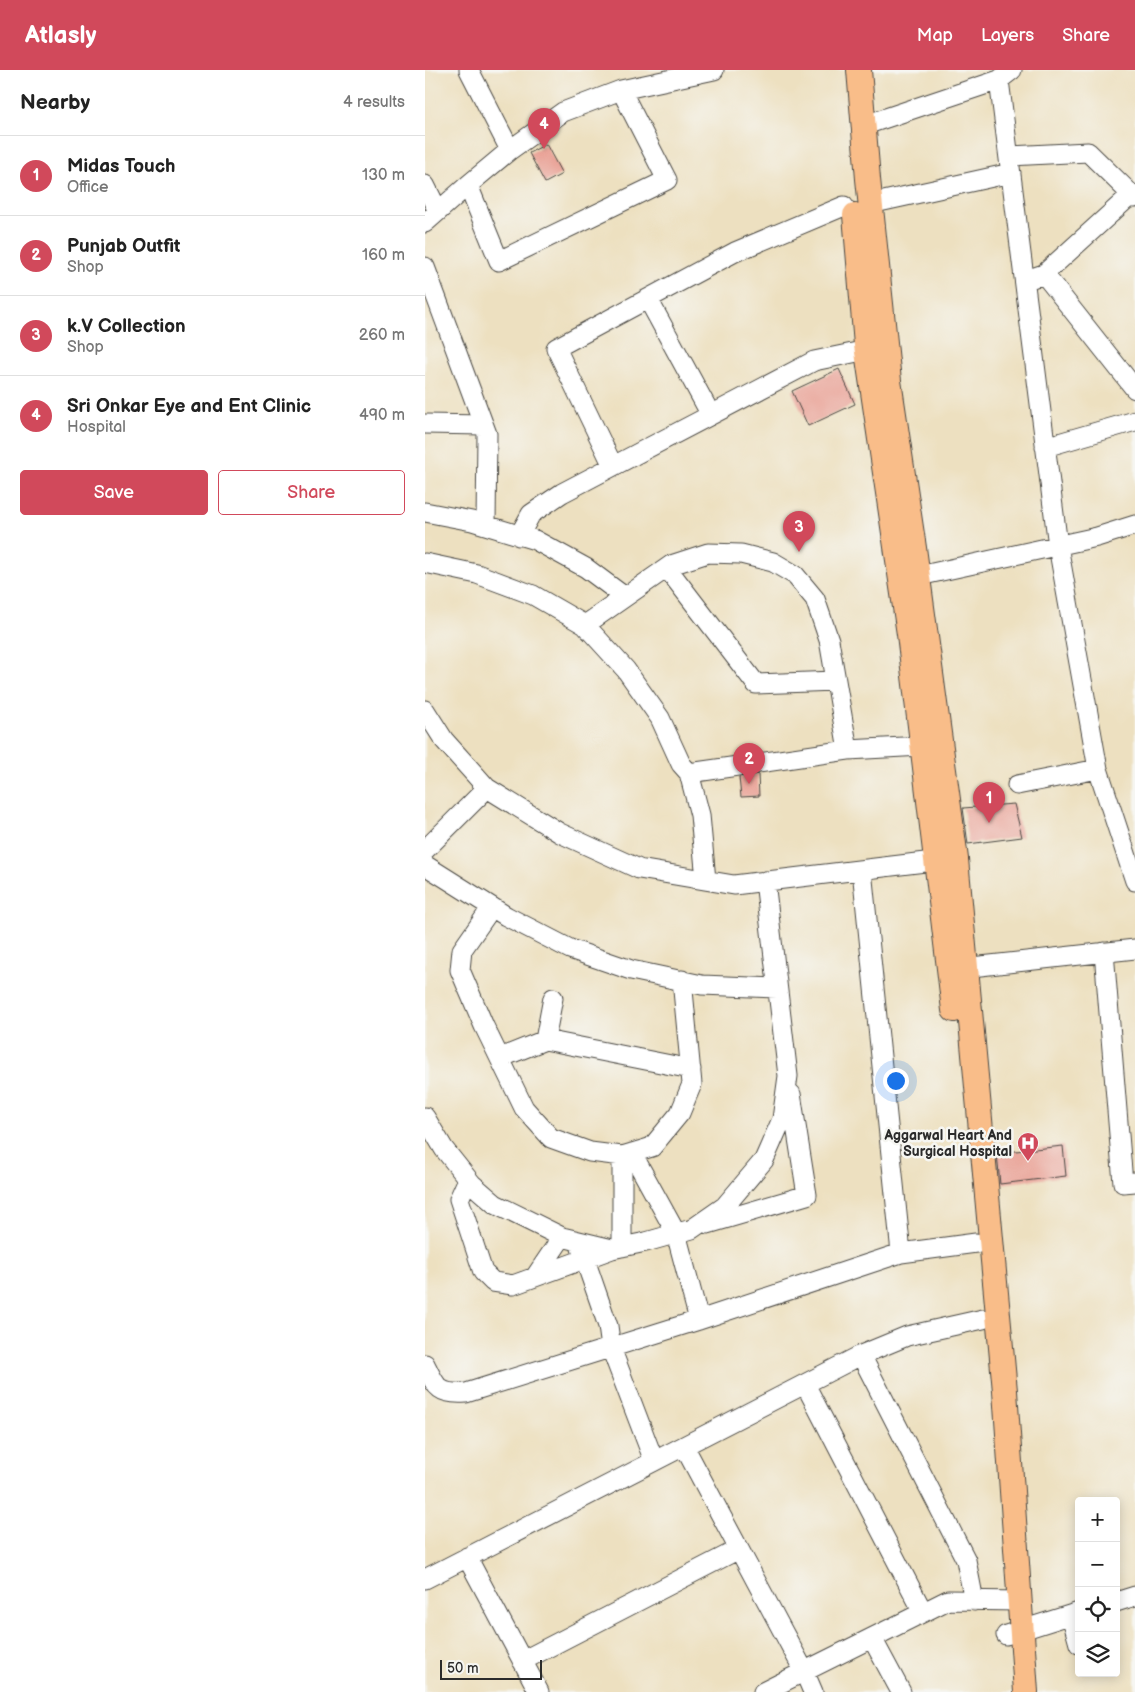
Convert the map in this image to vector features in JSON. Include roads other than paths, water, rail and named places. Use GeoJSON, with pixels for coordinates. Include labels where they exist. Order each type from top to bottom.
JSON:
{"type":"FeatureCollection","features":[{"type":"Feature","properties":{"kind":"main road"},"geometry":{"type":"LineString","coordinates":[[843,70],[867,350],[909,578],[909,634],[922,746],[946,860]]}},
{"type":"Feature","properties":{"kind":"main road"},"geometry":{"type":"LineString","coordinates":[[859,70],[870,204],[909,578],[946,860],[1005,1391],[1014,1632],[1010,1692]]}},
{"type":"Feature","properties":{"kind":"main road"},"geometry":{"type":"LineString","coordinates":[[958,968],[975,1243],[1012,1601]]}},
{"type":"Feature","properties":{"kind":"main road"},"geometry":{"type":"LineString","coordinates":[[1014,1632],[1026,1692]]}},
{"type":"Feature","properties":{"kind":"street"},"geometry":{"type":"LineString","coordinates":[[469,70],[510,150]]}},
{"type":"Feature","properties":{"kind":"street"},"geometry":{"type":"LineString","coordinates":[[432,217],[468,184],[510,150],[563,112],[621,90],[714,70]]}},
{"type":"Feature","properties":{"kind":"street"},"geometry":{"type":"LineString","coordinates":[[874,122],[1005,75],[1010,165],[1059,546],[1098,769],[1135,881]]}},
{"type":"Feature","properties":{"kind":"street"},"geometry":{"type":"LineString","coordinates":[[468,184],[499,261],[667,180],[621,90]]}},
{"type":"Feature","properties":{"kind":"street"},"geometry":{"type":"LineString","coordinates":[[870,204],[1010,165],[1088,152],[1133,196],[1044,274],[1024,280]]}},
{"type":"Feature","properties":{"kind":"street"},"geometry":{"type":"LineString","coordinates":[[425,185],[432,217]]}},
{"type":"Feature","properties":{"kind":"street"},"geometry":{"type":"LineString","coordinates":[[613,466],[556,348],[735,252],[844,206]]}},
{"type":"Feature","properties":{"kind":"street"},"geometry":{"type":"LineString","coordinates":[[425,268],[487,434],[486,525]]}},
{"type":"Feature","properties":{"kind":"street"},"geometry":{"type":"LineString","coordinates":[[1044,274],[1135,389]]}},
{"type":"Feature","properties":{"kind":"street"},"geometry":{"type":"LineString","coordinates":[[647,299],[711,415]]}},
{"type":"Feature","properties":{"kind":"street"},"geometry":{"type":"LineString","coordinates":[[519,536],[531,514],[562,493],[814,361],[867,350]]}},
{"type":"Feature","properties":{"kind":"street"},"geometry":{"type":"LineString","coordinates":[[1045,447],[1135,421]]}},
{"type":"Feature","properties":{"kind":"street"},"geometry":{"type":"LineString","coordinates":[[425,424],[483,425]]}},
{"type":"Feature","properties":{"kind":"street"},"geometry":{"type":"LineString","coordinates":[[425,512],[472,520],[535,540],[586,568],[625,597]]}},
{"type":"Feature","properties":{"kind":"street"},"geometry":{"type":"LineString","coordinates":[[909,578],[1059,546],[1135,525]]}},
{"type":"Feature","properties":{"kind":"street"},"geometry":{"type":"LineString","coordinates":[[585,625],[667,568],[708,554],[741,554],[773,562],[795,575],[815,599],[829,640],[848,750]]}},
{"type":"Feature","properties":{"kind":"street"},"geometry":{"type":"LineString","coordinates":[[425,564],[477,574],[533,595],[585,625],[626,670],[660,718],[681,764],[689,773],[700,816],[706,880]]}},
{"type":"Feature","properties":{"kind":"street"},"geometry":{"type":"LineString","coordinates":[[667,568],[756,684],[835,681]]}},
{"type":"Feature","properties":{"kind":"street"},"geometry":{"type":"LineString","coordinates":[[425,710],[444,740],[487,788],[560,833],[639,869],[734,885],[946,860]]}},
{"type":"Feature","properties":{"kind":"street"},"geometry":{"type":"LineString","coordinates":[[689,773],[848,750],[922,746]]}},
{"type":"Feature","properties":{"kind":"street"},"geometry":{"type":"LineString","coordinates":[[1017,786],[1098,769]]}},
{"type":"Feature","properties":{"kind":"street"},"geometry":{"type":"LineString","coordinates":[[425,850],[487,788]]}},
{"type":"Feature","properties":{"kind":"street"},"geometry":{"type":"LineString","coordinates":[[425,865],[492,907],[570,950],[631,970],[702,985],[777,988]]}},
{"type":"Feature","properties":{"kind":"street"},"geometry":{"type":"LineString","coordinates":[[862,870],[901,1253]]}},
{"type":"Feature","properties":{"kind":"street"},"geometry":{"type":"LineString","coordinates":[[425,1118],[444,1149],[468,1179],[495,1204],[575,1246],[617,1248],[684,1231],[807,1195],[788,1076],[765,881]]}},
{"type":"Feature","properties":{"kind":"street"},"geometry":{"type":"LineString","coordinates":[[492,907],[462,950],[460,970],[524,1108],[551,1138],[590,1152],[627,1154],[652,1146],[680,1113],[692,1084],[682,980]]}},
{"type":"Feature","properties":{"kind":"street"},"geometry":{"type":"LineString","coordinates":[[958,968],[1135,949]]}},
{"type":"Feature","properties":{"kind":"street"},"geometry":{"type":"LineString","coordinates":[[1104,952],[1123,1183],[1135,1182]]}},
{"type":"Feature","properties":{"kind":"street"},"geometry":{"type":"LineString","coordinates":[[545,1040],[553,998]]}},
{"type":"Feature","properties":{"kind":"street"},"geometry":{"type":"LineString","coordinates":[[500,1058],[545,1040],[691,1069]]}},
{"type":"Feature","properties":{"kind":"street"},"geometry":{"type":"LineString","coordinates":[[684,1231],[725,1206],[764,1160],[782,1118],[788,1076]]}},
{"type":"Feature","properties":{"kind":"street"},"geometry":{"type":"LineString","coordinates":[[627,1154],[684,1231],[699,1320]]}},
{"type":"Feature","properties":{"kind":"street"},"geometry":{"type":"LineString","coordinates":[[617,1248],[627,1154]]}},
{"type":"Feature","properties":{"kind":"street"},"geometry":{"type":"LineString","coordinates":[[468,1179],[459,1199],[483,1272],[493,1282],[513,1285],[535,1277],[575,1246]]}},
{"type":"Feature","properties":{"kind":"street"},"geometry":{"type":"LineString","coordinates":[[459,1199],[495,1204]]}},
{"type":"Feature","properties":{"kind":"street"},"geometry":{"type":"LineString","coordinates":[[425,1364],[435,1386],[450,1394],[466,1393],[699,1320],[901,1253],[975,1243]]}},
{"type":"Feature","properties":{"kind":"street"},"geometry":{"type":"LineString","coordinates":[[535,1277],[575,1246]]}},
{"type":"Feature","properties":{"kind":"street"},"geometry":{"type":"LineString","coordinates":[[575,1246],[609,1326],[611,1348],[654,1461]]}},
{"type":"Feature","properties":{"kind":"street"},"geometry":{"type":"LineString","coordinates":[[425,1579],[861,1355],[907,1336],[983,1319]]}},
{"type":"Feature","properties":{"kind":"street"},"geometry":{"type":"LineString","coordinates":[[861,1355],[966,1560],[974,1600]]}},
{"type":"Feature","properties":{"kind":"street"},"geometry":{"type":"LineString","coordinates":[[805,1384],[923,1612]]}},
{"type":"Feature","properties":{"kind":"street"},"geometry":{"type":"LineString","coordinates":[[684,1446],[804,1671],[813,1692]]}},
{"type":"Feature","properties":{"kind":"street"},"geometry":{"type":"LineString","coordinates":[[522,1661],[739,1549]]}},
{"type":"Feature","properties":{"kind":"street"},"geometry":{"type":"LineString","coordinates":[[467,1557],[539,1692]]}},
{"type":"Feature","properties":{"kind":"street"},"geometry":{"type":"LineString","coordinates":[[1120,1601],[1135,1596]]}},
{"type":"Feature","properties":{"kind":"street"},"geometry":{"type":"LineString","coordinates":[[763,1692],[948,1600],[1012,1601]]}},
{"type":"Feature","properties":{"kind":"street"},"geometry":{"type":"LineString","coordinates":[[1014,1632],[1075,1613]]}},
{"type":"Feature","properties":{"kind":"street"},"geometry":{"type":"LineString","coordinates":[[872,1638],[901,1692]]}},
{"type":"Feature","properties":{"kind":"place","name":"Sri Onkar Eye and Ent Clinic"},"geometry":{"type":"Point","coordinates":[544,149]}},
{"type":"Feature","properties":{"kind":"place","name":"k.V Collection"},"geometry":{"type":"Point","coordinates":[799,552]}},
{"type":"Feature","properties":{"kind":"place","name":"Punjab Outfit"},"geometry":{"type":"Point","coordinates":[749,784]}},
{"type":"Feature","properties":{"kind":"place","name":"Midas Touch"},"geometry":{"type":"Point","coordinates":[989,823]}},
{"type":"Feature","properties":{"kind":"place","name":"Aggarwal Heart And Surgical Hospital"},"geometry":{"type":"Point","coordinates":[1028,1162]}}]}
